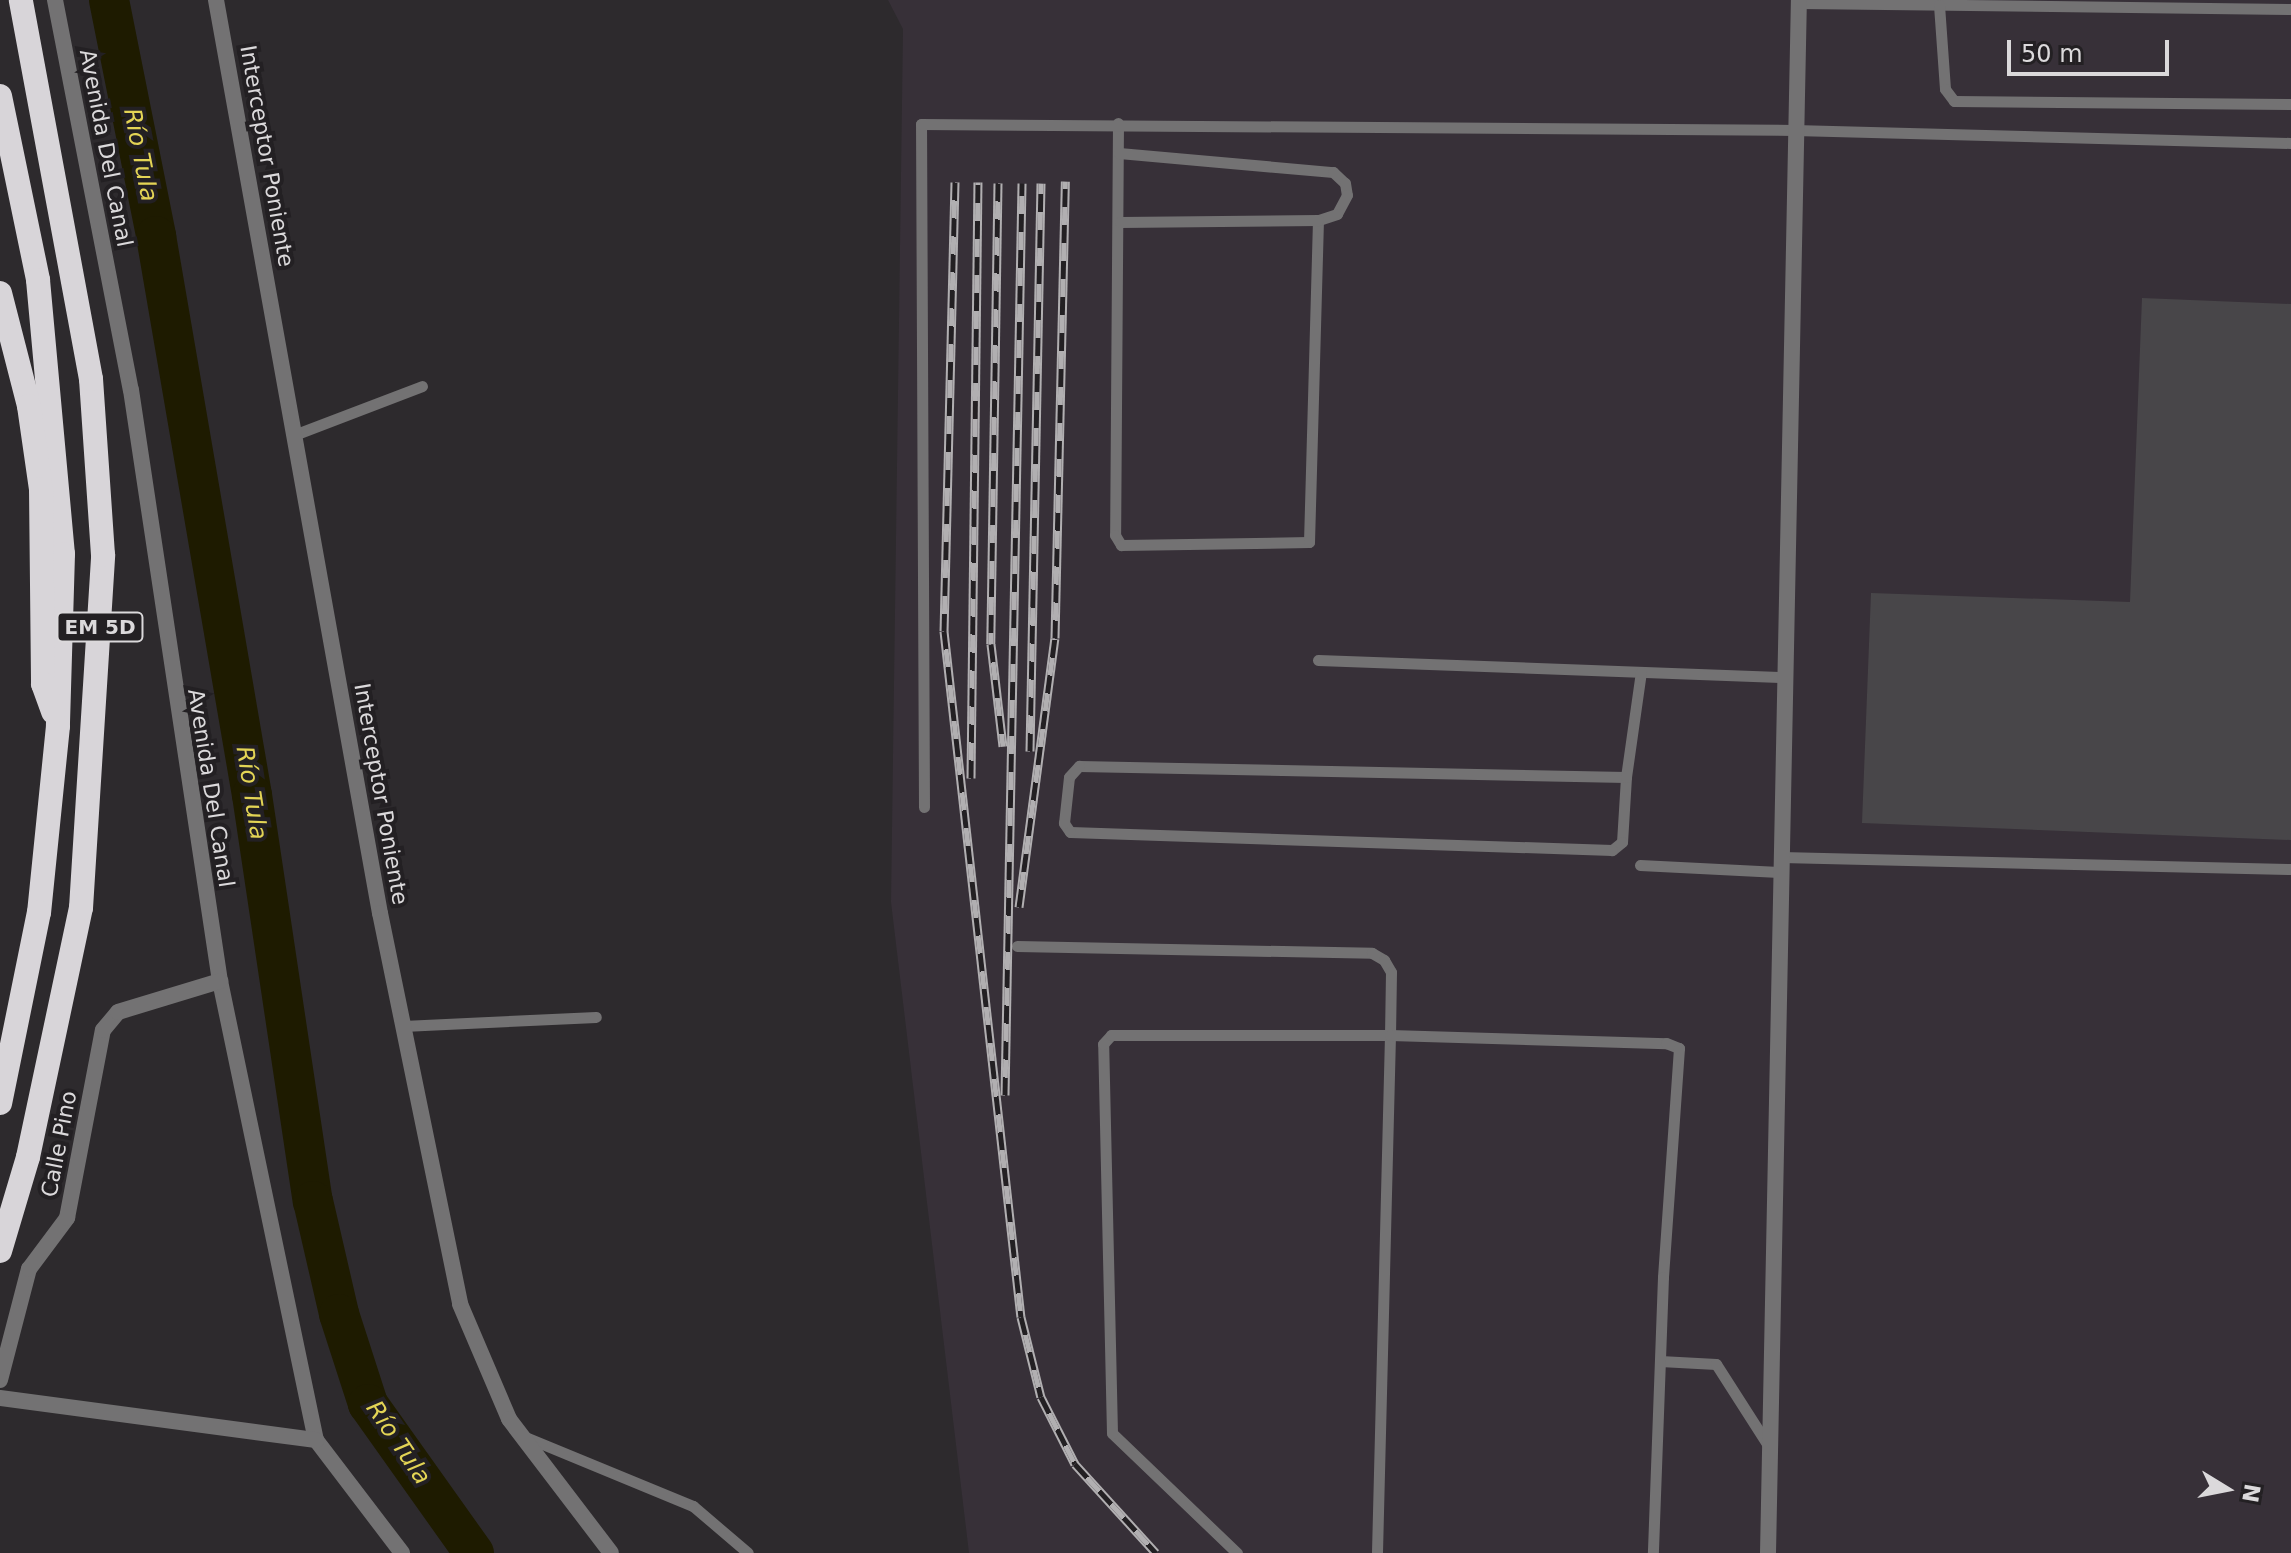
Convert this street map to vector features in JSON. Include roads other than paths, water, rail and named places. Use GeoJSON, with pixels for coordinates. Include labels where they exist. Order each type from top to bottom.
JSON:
{"type":"FeatureCollection","features":[{"type":"Feature","properties":{"kind":"highway","name":"EM 5D"},"geometry":{"type":"LineString","coordinates":[[0,1251],[28,1157],[81,908],[103,555],[91,379],[21,0]]}},
{"type":"Feature","properties":{"kind":"highway","name":"EM 5D"},"geometry":{"type":"LineString","coordinates":[[0,96],[38,280],[56,435],[63,554],[58,726],[39,912],[0,1103]]}},
{"type":"Feature","properties":{"kind":"highway"},"geometry":{"type":"LineString","coordinates":[[0,293],[36,448],[45,551],[43,684],[58,726]]}},
{"type":"Feature","properties":{"kind":"street","name":"Avenida Del Canal"},"geometry":{"type":"LineString","coordinates":[[55,0],[131,390],[220,981],[316,1440],[402,1553]]}},
{"type":"Feature","properties":{"kind":"street","name":"Interceptor Poniente"},"geometry":{"type":"LineString","coordinates":[[216,0],[403,1026],[460,1304],[502,1405],[611,1553]]}},
{"type":"Feature","properties":{"kind":"street"},"geometry":{"type":"LineString","coordinates":[[1768,1553],[1794,130],[1799,2]]}},
{"type":"Feature","properties":{"kind":"street","name":"Calle Pino"},"geometry":{"type":"LineString","coordinates":[[0,1380],[29,1269],[67,1218],[103,1030],[118,1012],[220,981]]}},
{"type":"Feature","properties":{"kind":"street"},"geometry":{"type":"LineString","coordinates":[[0,1398],[316,1440]]}},
{"type":"Feature","properties":{"kind":"lane"},"geometry":{"type":"LineString","coordinates":[[1799,2],[2291,9]]}},
{"type":"Feature","properties":{"kind":"lane"},"geometry":{"type":"LineString","coordinates":[[1939,5],[1945,89],[1954,101],[2291,104]]}},
{"type":"Feature","properties":{"kind":"lane"},"geometry":{"type":"LineString","coordinates":[[924,807],[917,135],[921,124],[929,120],[1794,130],[2291,143]]}},
{"type":"Feature","properties":{"kind":"lane"},"geometry":{"type":"LineString","coordinates":[[1118,123],[1120,222],[1116,542],[1212,547],[1309,542],[1318,220]]}},
{"type":"Feature","properties":{"kind":"lane"},"geometry":{"type":"LineString","coordinates":[[1119,153],[1333,172],[1345,183],[1344,208],[1318,220],[1120,222]]}},
{"type":"Feature","properties":{"kind":"lane"},"geometry":{"type":"LineString","coordinates":[[294,435],[422,386]]}},
{"type":"Feature","properties":{"kind":"lane"},"geometry":{"type":"LineString","coordinates":[[1318,660],[1784,677]]}},
{"type":"Feature","properties":{"kind":"lane"},"geometry":{"type":"LineString","coordinates":[[1626,777],[1079,766],[1069,777],[1064,823],[1070,832],[1612,850],[1622,842],[1626,777],[1641,672]]}},
{"type":"Feature","properties":{"kind":"lane"},"geometry":{"type":"LineString","coordinates":[[1640,865],[2291,869]]}},
{"type":"Feature","properties":{"kind":"lane"},"geometry":{"type":"LineString","coordinates":[[1017,946],[1372,953],[1391,972],[1377,1553]]}},
{"type":"Feature","properties":{"kind":"lane"},"geometry":{"type":"LineString","coordinates":[[403,1026],[596,1017]]}},
{"type":"Feature","properties":{"kind":"lane"},"geometry":{"type":"LineString","coordinates":[[1237,1553],[1112,1433],[1103,1044],[1111,1035],[1390,1035],[1666,1043],[1679,1048],[1660,1361],[1653,1553]]}},
{"type":"Feature","properties":{"kind":"lane"},"geometry":{"type":"LineString","coordinates":[[1660,1361],[1716,1364],[1769,1447]]}},
{"type":"Feature","properties":{"kind":"lane"},"geometry":{"type":"LineString","coordinates":[[522,1436],[693,1506],[748,1553]]}},
{"type":"Feature","properties":{"kind":"waterway","name":"Río Tula"},"geometry":{"type":"LineString","coordinates":[[109,0],[156,236],[252,795],[313,1201],[339,1314],[368,1404],[474,1553]]}},
{"type":"Feature","properties":{"kind":"railway"},"geometry":{"type":"LineString","coordinates":[[1019,907],[1055,638],[1065,181]]}},
{"type":"Feature","properties":{"kind":"railway"},"geometry":{"type":"LineString","coordinates":[[955,182],[944,631],[1021,1317],[1041,1397],[1075,1464],[1156,1553]]}},
{"type":"Feature","properties":{"kind":"railway"},"geometry":{"type":"LineString","coordinates":[[971,778],[978,182]]}},
{"type":"Feature","properties":{"kind":"railway"},"geometry":{"type":"LineString","coordinates":[[998,183],[991,644],[1003,746]]}},
{"type":"Feature","properties":{"kind":"railway"},"geometry":{"type":"LineString","coordinates":[[1005,1095],[1022,183]]}},
{"type":"Feature","properties":{"kind":"railway"},"geometry":{"type":"LineString","coordinates":[[1030,751],[1041,183]]}}]}
